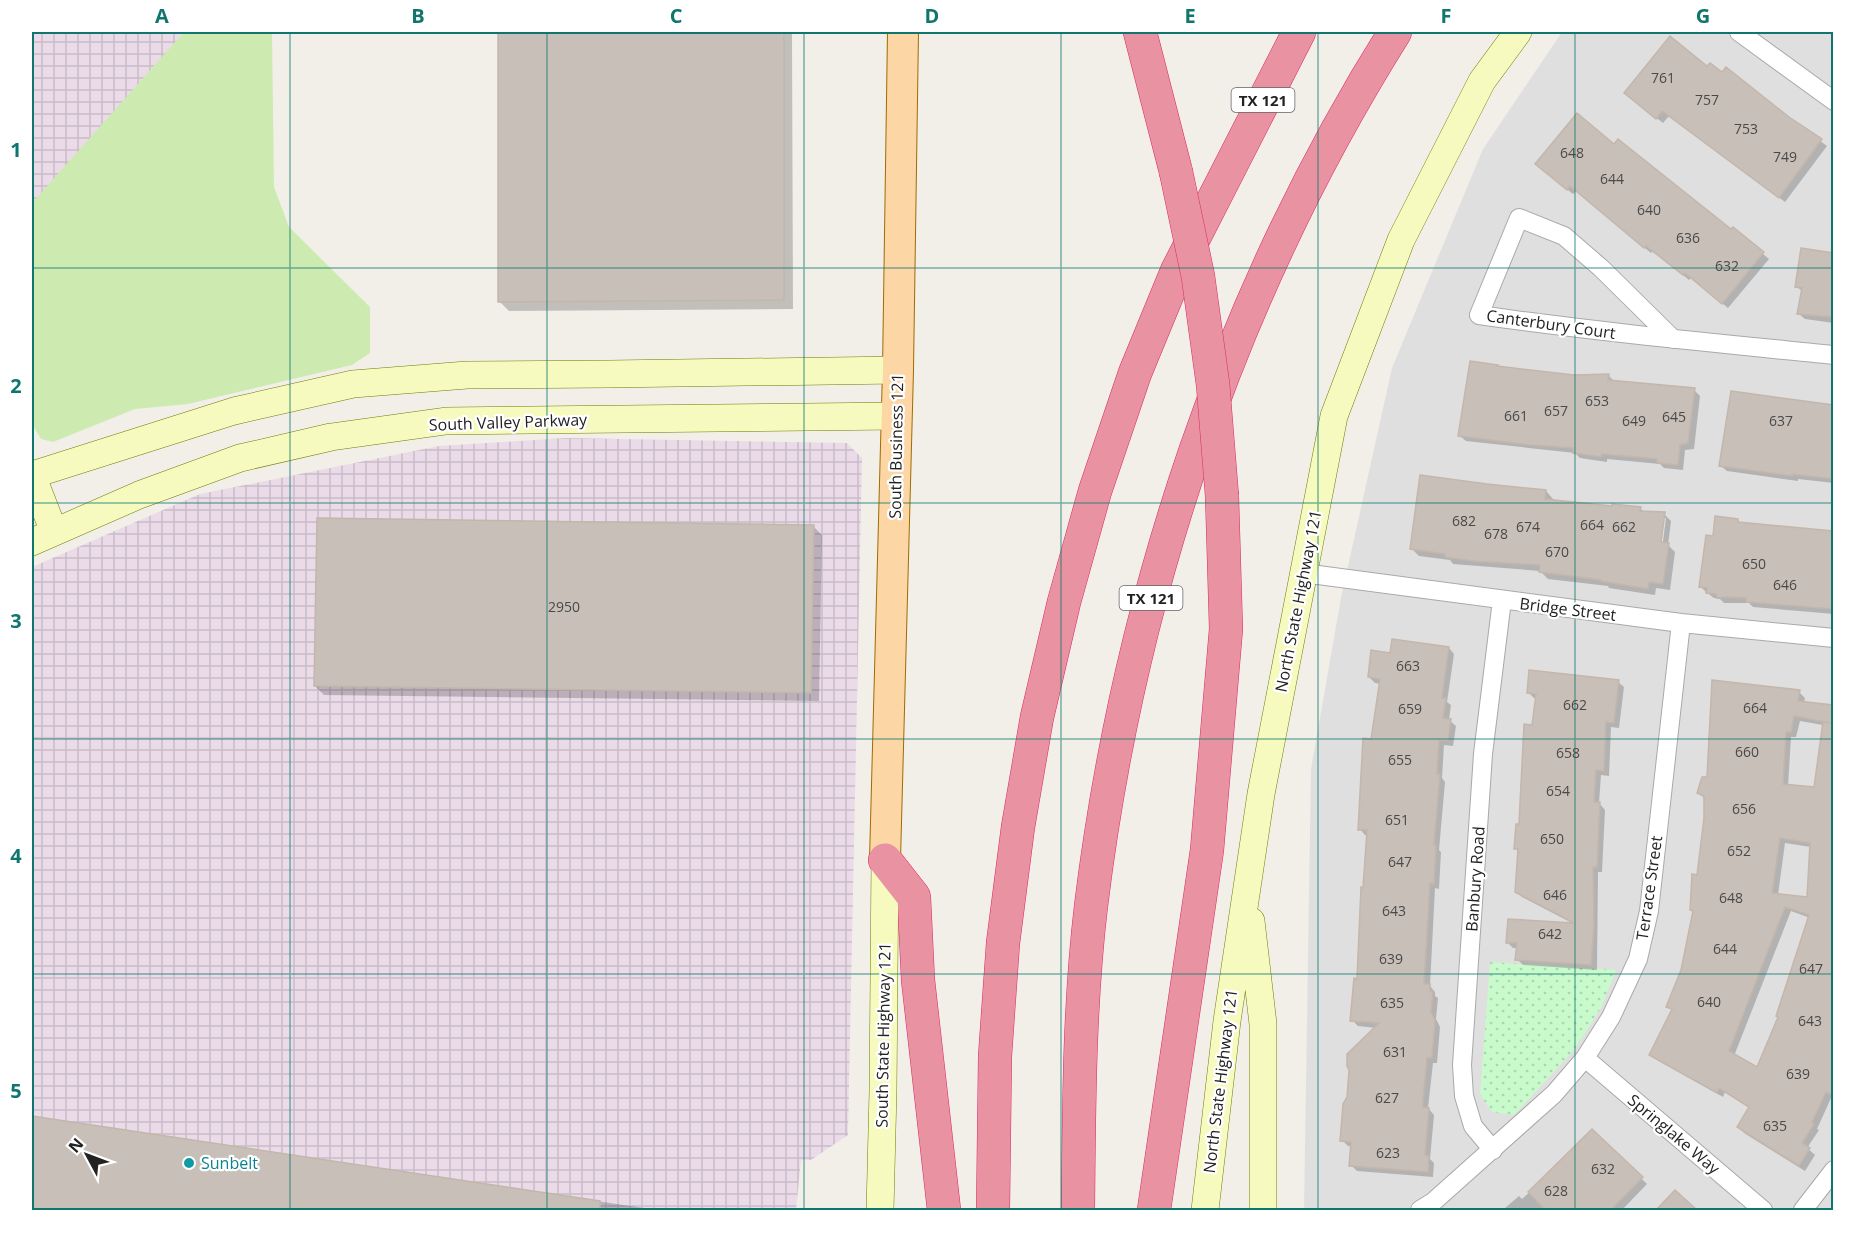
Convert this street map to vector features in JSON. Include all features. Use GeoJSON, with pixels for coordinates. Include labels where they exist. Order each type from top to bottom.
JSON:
{"type":"FeatureCollection","features":[{"type":"Feature","properties":{"kind":"highway"},"geometry":{"type":"LineString","coordinates":[[1140,32],[1176,172],[1198,276],[1213,385],[1222,496],[1226,629],[1207,850],[1154,1210]]}},
{"type":"Feature","properties":{"kind":"highway","name":"TX 121"},"geometry":{"type":"LineString","coordinates":[[993,1210],[995,1056],[1003,943],[1018,827],[1037,717],[1064,602],[1095,490],[1135,373],[1168,291],[1299,32]]}},
{"type":"Feature","properties":{"kind":"highway","name":"TX 121"},"geometry":{"type":"LineString","coordinates":[[1078,1210],[1080,1061],[1091,909],[1108,790],[1131,678],[1159,565],[1192,456],[1237,340],[1278,244],[1331,141],[1395,32]]}},
{"type":"Feature","properties":{"kind":"highway"},"geometry":{"type":"LineString","coordinates":[[885,860],[914,897],[918,980],[944,1210]]}},
{"type":"Feature","properties":{"kind":"main road","name":"South Business 121"},"geometry":{"type":"LineString","coordinates":[[885,860],[903,32]]}},
{"type":"Feature","properties":{"kind":"main road","name":"North State Highway 121"},"geometry":{"type":"LineString","coordinates":[[1205,1210],[1227,1021],[1261,794],[1334,416],[1401,240],[1482,81],[1518,32]]}},
{"type":"Feature","properties":{"kind":"main road"},"geometry":{"type":"LineString","coordinates":[[43,537],[32,475],[234,411],[353,384],[467,375],[897,370]]}},
{"type":"Feature","properties":{"kind":"main road","name":"South Valley Parkway"},"geometry":{"type":"LineString","coordinates":[[43,537],[139,495],[240,458],[331,437],[446,421],[896,416]]}},
{"type":"Feature","properties":{"kind":"main road","name":"South State Highway 121"},"geometry":{"type":"LineString","coordinates":[[880,1210],[885,860]]}},
{"type":"Feature","properties":{"kind":"main road"},"geometry":{"type":"LineString","coordinates":[[1247,886],[1263,1024],[1263,1210]]}},
{"type":"Feature","properties":{"kind":"street"},"geometry":{"type":"LineString","coordinates":[[1739,32],[1833,101]]}},
{"type":"Feature","properties":{"kind":"street","name":"Canterbury Court"},"geometry":{"type":"LineString","coordinates":[[1673,339],[1601,268],[1564,236],[1519,218],[1479,315],[1570,328],[1673,339],[1833,355]]}},
{"type":"Feature","properties":{"kind":"street","name":"Bridge Street"},"geometry":{"type":"LineString","coordinates":[[1303,573],[1681,623],[1833,638]]}},
{"type":"Feature","properties":{"kind":"street","name":"Banbury Road"},"geometry":{"type":"LineString","coordinates":[[1493,1150],[1473,1126],[1464,1096],[1462,1065],[1484,754],[1502,600]]}},
{"type":"Feature","properties":{"kind":"street","name":"Terrace Street"},"geometry":{"type":"LineString","coordinates":[[1420,1210],[1433,1202],[1554,1094],[1585,1058],[1611,1017],[1638,959],[1648,911],[1681,623]]}},
{"type":"Feature","properties":{"kind":"street","name":"Springlake Way"},"geometry":{"type":"LineString","coordinates":[[1585,1058],[1763,1210]]}},
{"type":"Feature","properties":{"kind":"street"},"geometry":{"type":"LineString","coordinates":[[1803,1210],[1833,1170]]}},
{"type":"Feature","properties":{"kind":"shaded area"},"geometry":{"type":"Polygon","coordinates":[[[32,32],[202,32],[32,220],[32,32]]]}},
{"type":"Feature","properties":{"kind":"shaded area"},"geometry":{"type":"Polygon","coordinates":[[[1562,32],[1833,32],[1833,1210],[1304,1210],[1311,769],[1341,598],[1392,368],[1483,149],[1562,32]]]}},
{"type":"Feature","properties":{"kind":"shaded area"},"geometry":{"type":"Polygon","coordinates":[[[566,438],[847,443],[862,458],[848,1135],[811,1160],[801,1160],[796,1210],[32,1210],[32,567],[200,494],[439,446],[566,438]]]}},
{"type":"Feature","properties":{"kind":"green space"},"geometry":{"type":"Polygon","coordinates":[[[184,32],[272,32],[274,187],[289,227],[370,307],[370,353],[352,365],[188,404],[135,409],[53,442],[41,439],[32,424],[32,203],[184,32]]]}},
{"type":"Feature","properties":{"kind":"green space"},"geometry":{"type":"Polygon","coordinates":[[[1490,962],[1616,970],[1601,1008],[1574,1050],[1514,1115],[1492,1112],[1480,1095],[1490,962]]]}},
{"type":"Feature","properties":{"kind":"building"},"geometry":{"type":"Polygon","coordinates":[[[498,32],[784,32],[784,300],[498,302],[498,32]]]}},
{"type":"Feature","properties":{"kind":"building"},"geometry":{"type":"Polygon","coordinates":[[[1670,36],[1707,66],[1710,63],[1722,72],[1726,67],[1789,117],[1822,139],[1779,198],[1662,111],[1656,119],[1624,93],[1670,36]]]}},
{"type":"Feature","properties":{"kind":"building"},"geometry":{"type":"Polygon","coordinates":[[[1577,113],[1614,144],[1618,139],[1731,229],[1733,227],[1764,252],[1722,304],[1685,273],[1683,275],[1646,246],[1644,248],[1570,186],[1567,190],[1535,164],[1577,113]]]}},
{"type":"Feature","properties":{"kind":"building"},"geometry":{"type":"Polygon","coordinates":[[[1801,248],[1833,253],[1832,317],[1797,314],[1802,288],[1795,287],[1801,248]]]}},
{"type":"Feature","properties":{"kind":"building"},"geometry":{"type":"Polygon","coordinates":[[[1470,361],[1574,375],[1609,374],[1608,380],[1695,388],[1688,443],[1680,445],[1678,465],[1657,463],[1657,459],[1602,454],[1601,457],[1573,453],[1573,448],[1458,436],[1470,361]]]}},
{"type":"Feature","properties":{"kind":"building"},"geometry":{"type":"Polygon","coordinates":[[[1731,391],[1833,405],[1833,479],[1719,466],[1731,391]]]}},
{"type":"Feature","properties":{"kind":"building"},"geometry":{"type":"Polygon","coordinates":[[[1420,475],[1546,490],[1545,499],[1641,507],[1640,511],[1665,512],[1661,542],[1669,543],[1663,584],[1649,582],[1648,589],[1539,572],[1540,565],[1473,561],[1410,549],[1420,475]]]}},
{"type":"Feature","properties":{"kind":"building"},"geometry":{"type":"Polygon","coordinates":[[[1715,516],[1738,519],[1738,522],[1833,531],[1833,609],[1746,602],[1746,598],[1717,598],[1716,594],[1706,593],[1707,588],[1699,587],[1706,535],[1713,536],[1715,516]]]}},
{"type":"Feature","properties":{"kind":"building"},"geometry":{"type":"Polygon","coordinates":[[[317,518],[814,525],[811,693],[314,686],[317,518]]]}},
{"type":"Feature","properties":{"kind":"building"},"geometry":{"type":"Polygon","coordinates":[[[1392,639],[1449,647],[1442,698],[1446,698],[1443,718],[1451,719],[1448,741],[1439,740],[1437,774],[1440,774],[1434,845],[1436,845],[1434,884],[1430,883],[1424,984],[1430,984],[1430,991],[1433,991],[1431,1012],[1435,1020],[1432,1058],[1427,1058],[1423,1101],[1423,1107],[1429,1108],[1425,1155],[1429,1156],[1428,1172],[1349,1166],[1351,1142],[1340,1141],[1343,1104],[1347,1097],[1349,1070],[1347,1054],[1379,1023],[1350,1021],[1354,978],[1357,979],[1361,887],[1363,888],[1367,830],[1358,830],[1363,738],[1371,739],[1380,679],[1368,677],[1371,650],[1390,653],[1392,639]]]}},
{"type":"Feature","properties":{"kind":"building"},"geometry":{"type":"Polygon","coordinates":[[[1529,670],[1619,680],[1614,723],[1606,722],[1604,771],[1596,770],[1594,802],[1600,802],[1597,867],[1593,867],[1594,924],[1591,965],[1515,960],[1517,943],[1506,943],[1508,919],[1574,923],[1515,892],[1518,849],[1514,849],[1516,824],[1519,824],[1524,724],[1532,725],[1536,694],[1527,693],[1529,670]]]}},
{"type":"Feature","properties":{"kind":"building"},"geometry":{"type":"Polygon","coordinates":[[[1712,680],[1800,690],[1798,701],[1833,705],[1833,1095],[1826,1092],[1812,1122],[1814,1124],[1802,1143],[1810,1148],[1799,1166],[1737,1127],[1749,1107],[1719,1088],[1717,1093],[1649,1055],[1672,1009],[1666,1007],[1681,970],[1693,911],[1690,910],[1692,874],[1697,875],[1704,818],[1704,796],[1697,793],[1702,777],[1707,777],[1712,680]],[[1794,716],[1791,732],[1786,732],[1783,784],[1814,787],[1823,722],[1831,723],[1794,716]],[[1780,838],[1772,893],[1807,897],[1810,843],[1780,838]],[[1785,907],[1729,1051],[1757,1067],[1778,1017],[1776,1016],[1809,915],[1785,907]]]}},
{"type":"Feature","properties":{"kind":"building","name":"Sunbelt"},"geometry":{"type":"Polygon","coordinates":[[[32,1116],[600,1201],[600,1210],[32,1210],[32,1116]]]}},
{"type":"Feature","properties":{"kind":"building"},"geometry":{"type":"Polygon","coordinates":[[[1592,1129],[1643,1177],[1611,1210],[1545,1210],[1528,1192],[1592,1129]]]}},
{"type":"Feature","properties":{"kind":"building"},"geometry":{"type":"Polygon","coordinates":[[[1675,1190],[1697,1210],[1656,1210],[1675,1190]]]}},
{"type":"Feature","properties":{"kind":"place","name":"Sunbelt"},"geometry":{"type":"Point","coordinates":[189,1163]}}]}
